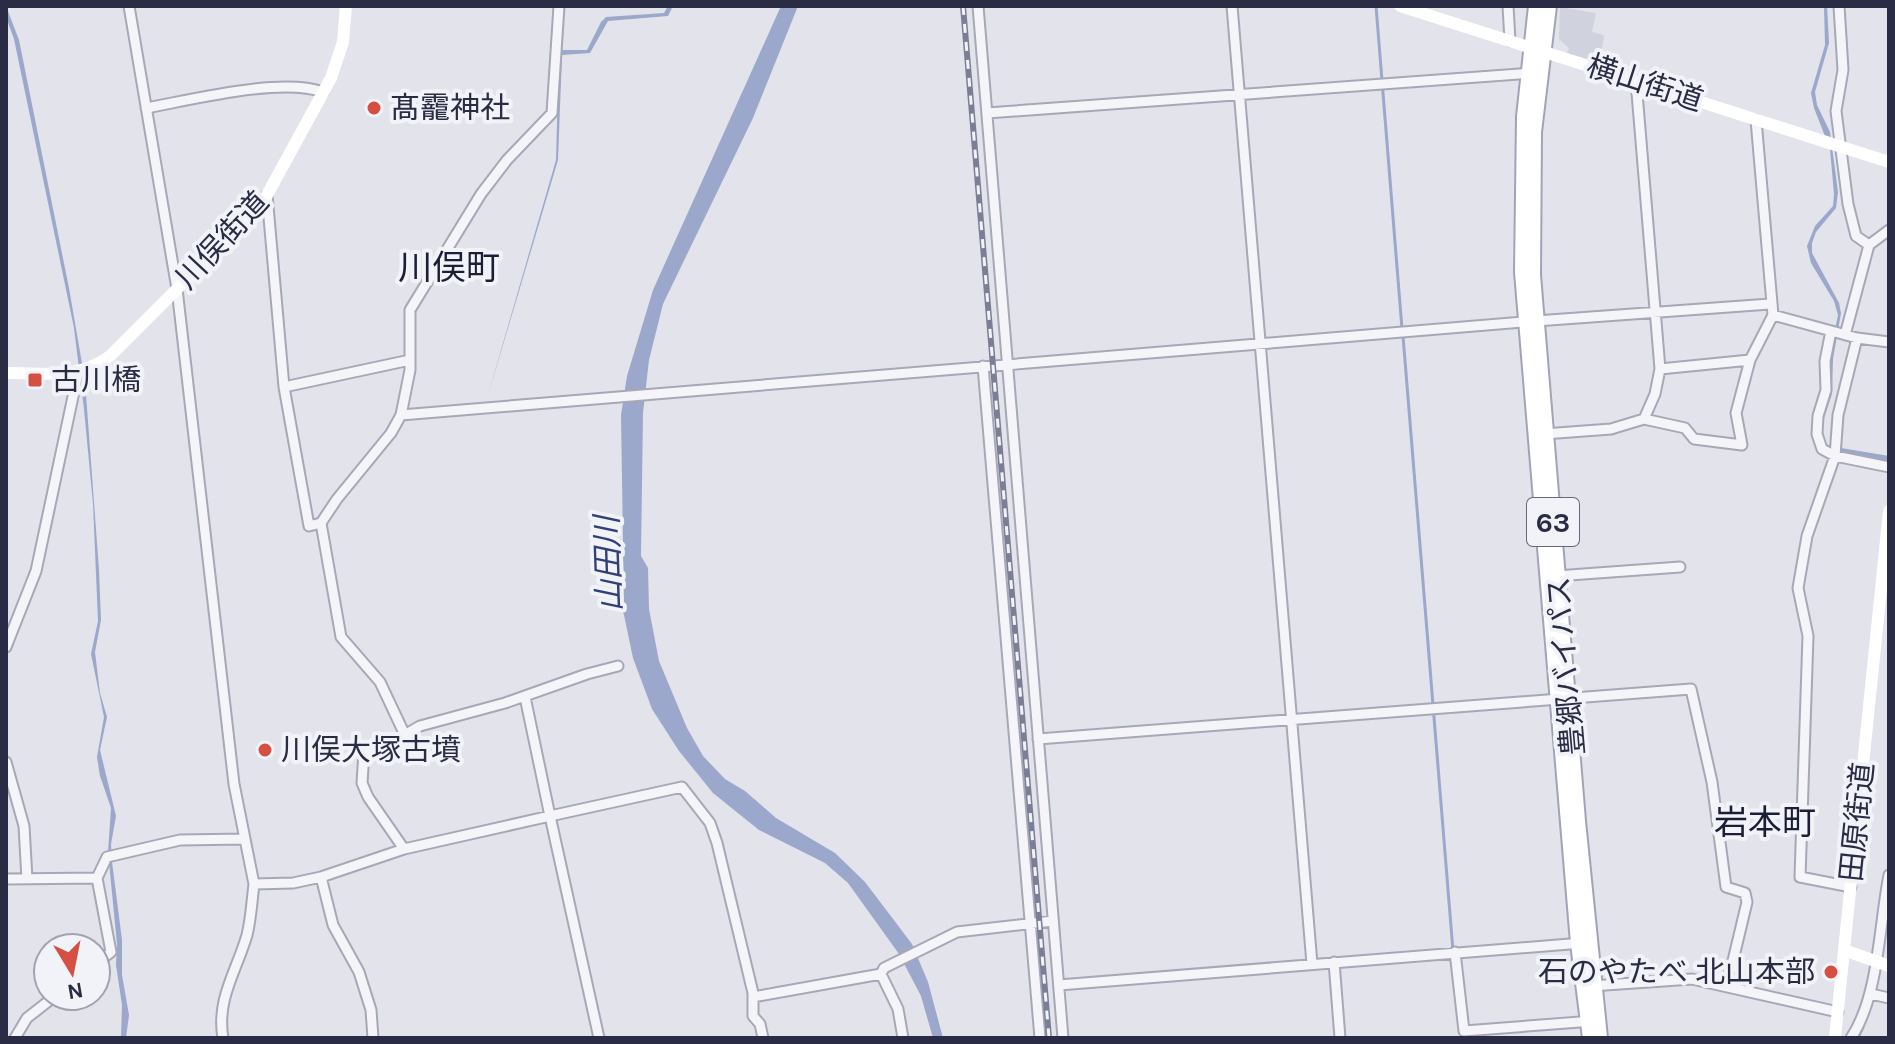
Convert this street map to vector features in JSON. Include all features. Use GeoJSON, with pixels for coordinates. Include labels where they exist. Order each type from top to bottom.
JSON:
{"type":"FeatureCollection","features":[{"type":"Feature","properties":{"kind":"main road","name":"豊郷バイパス"},"geometry":{"type":"LineString","coordinates":[[1536,6],[1537,49]]}},
{"type":"Feature","properties":{"kind":"main road","name":"豊郷バイパス"},"geometry":{"type":"LineString","coordinates":[[1549,6],[1533,72],[1531,322],[1584,942],[1593,1021],[1600,1038]]}},
{"type":"Feature","properties":{"kind":"main road","name":"豊郷バイパス"},"geometry":{"type":"LineString","coordinates":[[1590,1038],[1593,1021]]}},
{"type":"Feature","properties":{"kind":"street"},"geometry":{"type":"LineString","coordinates":[[129,6],[177,289],[234,784],[254,884],[247,935],[224,995],[223,1038]]}},
{"type":"Feature","properties":{"kind":"street","name":"川俣街道"},"geometry":{"type":"LineString","coordinates":[[6,373],[78,373],[93,368],[110,356],[247,219],[267,195],[340,56],[346,6]]}},
{"type":"Feature","properties":{"kind":"street"},"geometry":{"type":"LineString","coordinates":[[267,195],[284,387],[309,526],[321,523],[391,433],[401,415],[410,370],[410,310],[481,194],[507,160],[552,113],[559,6]]}},
{"type":"Feature","properties":{"kind":"street"},"geometry":{"type":"LineString","coordinates":[[978,6],[1063,1038]]}},
{"type":"Feature","properties":{"kind":"street"},"geometry":{"type":"LineString","coordinates":[[1232,6],[1312,964]]}},
{"type":"Feature","properties":{"kind":"street","name":"横山街道"},"geometry":{"type":"LineString","coordinates":[[1400,6],[1889,162]]}},
{"type":"Feature","properties":{"kind":"street"},"geometry":{"type":"LineString","coordinates":[[1508,6],[1510,41]]}},
{"type":"Feature","properties":{"kind":"street"},"geometry":{"type":"LineString","coordinates":[[1839,6],[1843,70],[1836,111],[1840,147],[1856,236],[1869,245]]}},
{"type":"Feature","properties":{"kind":"street"},"geometry":{"type":"LineString","coordinates":[[987,113],[1533,72]]}},
{"type":"Feature","properties":{"kind":"street"},"geometry":{"type":"LineString","coordinates":[[1636,81],[1660,369],[1655,394],[1644,419]]}},
{"type":"Feature","properties":{"kind":"street"},"geometry":{"type":"LineString","coordinates":[[146,108],[247,90],[282,88],[323,92]]}},
{"type":"Feature","properties":{"kind":"street"},"geometry":{"type":"LineString","coordinates":[[1541,434],[1611,429],[1644,419],[1685,428],[1694,439],[1742,445],[1736,413],[1750,360],[1773,315],[1756,120]]}},
{"type":"Feature","properties":{"kind":"street"},"geometry":{"type":"LineString","coordinates":[[1845,335],[1869,245],[1889,230]]}},
{"type":"Feature","properties":{"kind":"street"},"geometry":{"type":"LineString","coordinates":[[401,415],[1770,304]]}},
{"type":"Feature","properties":{"kind":"street"},"geometry":{"type":"LineString","coordinates":[[1773,315],[1857,338],[1889,342]]}},
{"type":"Feature","properties":{"kind":"street"},"geometry":{"type":"LineString","coordinates":[[1831,331],[1825,361],[1826,390],[1818,416],[1817,434],[1822,449],[1835,456],[1889,467]]}},
{"type":"Feature","properties":{"kind":"street"},"geometry":{"type":"LineString","coordinates":[[1851,887],[1800,877],[1808,636],[1798,588],[1807,536],[1835,456],[1838,415],[1857,338]]}},
{"type":"Feature","properties":{"kind":"street"},"geometry":{"type":"LineString","coordinates":[[284,387],[410,360]]}},
{"type":"Feature","properties":{"kind":"street"},"geometry":{"type":"LineString","coordinates":[[1660,369],[1750,360]]}},
{"type":"Feature","properties":{"kind":"street"},"geometry":{"type":"LineString","coordinates":[[983,366],[1040,1038]]}},
{"type":"Feature","properties":{"kind":"street"},"geometry":{"type":"LineString","coordinates":[[6,647],[36,571],[78,373]]}},
{"type":"Feature","properties":{"kind":"street","name":"田原街道"},"geometry":{"type":"LineString","coordinates":[[1835,1038],[1889,511]]}},
{"type":"Feature","properties":{"kind":"street"},"geometry":{"type":"LineString","coordinates":[[321,523],[341,637],[380,682],[404,733]]}},
{"type":"Feature","properties":{"kind":"street"},"geometry":{"type":"LineString","coordinates":[[1553,576],[1680,567]]}},
{"type":"Feature","properties":{"kind":"street"},"geometry":{"type":"LineString","coordinates":[[404,849],[368,797],[362,783],[364,752],[389,744],[420,726],[525,697],[618,666]]}},
{"type":"Feature","properties":{"kind":"street"},"geometry":{"type":"LineString","coordinates":[[1038,739],[1691,689],[1712,782],[1726,887],[1745,893],[1747,902],[1731,969],[1724,985]]}},
{"type":"Feature","properties":{"kind":"street"},"geometry":{"type":"LineString","coordinates":[[525,697],[599,1038]]}},
{"type":"Feature","properties":{"kind":"street"},"geometry":{"type":"LineString","coordinates":[[6,762],[24,826],[27,879]]}},
{"type":"Feature","properties":{"kind":"street"},"geometry":{"type":"LineString","coordinates":[[254,884],[293,883],[321,877],[404,849],[682,787],[710,823],[717,843],[753,997],[753,1016],[760,1024],[763,1038]]}},
{"type":"Feature","properties":{"kind":"street"},"geometry":{"type":"LineString","coordinates":[[107,932],[97,878],[107,857],[180,840],[245,839]]}},
{"type":"Feature","properties":{"kind":"street"},"geometry":{"type":"LineString","coordinates":[[1851,1038],[1860,1024],[1871,994],[1889,875]]}},
{"type":"Feature","properties":{"kind":"street"},"geometry":{"type":"LineString","coordinates":[[321,877],[333,925],[359,972],[371,1010],[373,1038]]}},
{"type":"Feature","properties":{"kind":"street"},"geometry":{"type":"LineString","coordinates":[[6,879],[97,878]]}},
{"type":"Feature","properties":{"kind":"street"},"geometry":{"type":"LineString","coordinates":[[753,997],[883,971],[957,932],[1053,921]]}},
{"type":"Feature","properties":{"kind":"street"},"geometry":{"type":"LineString","coordinates":[[1059,985],[1584,942]]}},
{"type":"Feature","properties":{"kind":"street"},"geometry":{"type":"LineString","coordinates":[[1844,950],[1889,966]]}},
{"type":"Feature","properties":{"kind":"street"},"geometry":{"type":"LineString","coordinates":[[1455,952],[1464,1031],[1593,1021]]}},
{"type":"Feature","properties":{"kind":"street"},"geometry":{"type":"LineString","coordinates":[[1334,962],[1340,1038]]}},
{"type":"Feature","properties":{"kind":"street"},"geometry":{"type":"LineString","coordinates":[[883,971],[898,1009],[903,1038]]}},
{"type":"Feature","properties":{"kind":"street"},"geometry":{"type":"LineString","coordinates":[[1589,986],[1692,979],[1838,1012]]}},
{"type":"Feature","properties":{"kind":"street"},"geometry":{"type":"LineString","coordinates":[[1871,994],[1889,998]]}},
{"type":"Feature","properties":{"kind":"street"},"geometry":{"type":"LineString","coordinates":[[15,1038],[27,1018],[35,1012]]}},
{"type":"Feature","properties":{"kind":"shaded area"},"geometry":{"type":"Polygon","coordinates":[[[1560,7],[1596,13],[1592,32],[1604,35],[1600,63],[1567,53],[1569,48],[1559,39],[1560,7]]]}},
{"type":"Feature","properties":{"kind":"water"},"geometry":{"type":"Polygon","coordinates":[[[6,6],[19,40],[85,381],[101,620],[95,652],[100,693],[107,717],[100,750],[116,816],[111,844],[122,940],[122,975],[129,1015],[126,1038],[121,1038],[122,1005],[108,852],[111,808],[97,757],[104,717],[91,654],[98,621],[93,504],[84,409],[74,328],[6,6]]]}},
{"type":"Feature","properties":{"kind":"water"},"geometry":{"type":"Polygon","coordinates":[[[668,6],[673,6],[668,16],[608,21],[590,53],[562,55],[558,160],[486,402],[556,160],[559,50],[587,50],[606,17],[664,13],[668,6]]]}},
{"type":"Feature","properties":{"kind":"water"},"geometry":{"type":"Polygon","coordinates":[[[781,6],[798,6],[753,118],[663,304],[649,360],[643,413],[641,556],[648,568],[649,609],[659,661],[687,728],[703,756],[725,779],[745,791],[776,818],[835,853],[865,882],[912,944],[928,982],[943,1038],[933,1038],[921,996],[899,954],[848,883],[825,863],[759,830],[713,793],[679,751],[652,709],[633,658],[616,594],[614,576],[620,569],[623,544],[621,415],[627,376],[653,290],[781,6]]]}},
{"type":"Feature","properties":{"kind":"water"},"geometry":{"type":"Polygon","coordinates":[[[1824,6],[1827,6],[1829,43],[1815,92],[1817,105],[1830,132],[1838,192],[1836,208],[1816,232],[1812,253],[1839,303],[1841,313],[1833,359],[1832,394],[1822,424],[1824,441],[1829,446],[1889,456],[1889,461],[1829,450],[1823,446],[1819,426],[1829,390],[1829,359],[1838,315],[1834,301],[1811,263],[1807,246],[1815,226],[1833,206],[1834,194],[1830,149],[1811,93],[1825,45],[1824,6]]]}},
{"type":"Feature","properties":{"kind":"waterway"},"geometry":{"type":"LineString","coordinates":[[1376,6],[1402,329]]}},
{"type":"Feature","properties":{"kind":"waterway"},"geometry":{"type":"LineString","coordinates":[[1403,336],[1453,951]]}},
{"type":"Feature","properties":{"kind":"waterway"},"geometry":{"type":"LineString","coordinates":[[1858,1038],[1863,1027]]}},
{"type":"Feature","properties":{"kind":"railway"},"geometry":{"type":"LineString","coordinates":[[963,6],[1049,1038]]}},
{"type":"Feature","properties":{"kind":"place","name":"髙靇神社"},"geometry":{"type":"Point","coordinates":[374,108]}},
{"type":"Feature","properties":{"kind":"place","name":"古川橋"},"geometry":{"type":"Point","coordinates":[35,380]}},
{"type":"Feature","properties":{"kind":"place","name":"川俣大塚古墳"},"geometry":{"type":"Point","coordinates":[265,750]}},
{"type":"Feature","properties":{"kind":"place","name":"石のやたべ 北山本部"},"geometry":{"type":"Point","coordinates":[1831,972]}},
{"type":"Feature","properties":{"kind":"district","name":"川俣町"},"geometry":{"type":"Point","coordinates":[449,267]}},
{"type":"Feature","properties":{"kind":"district","name":"岩本町"},"geometry":{"type":"Point","coordinates":[1765,822]}},
{"type":"Feature","properties":{"kind":"water label","name":"山田川"},"geometry":{"type":"Point","coordinates":[608,564]}}]}
